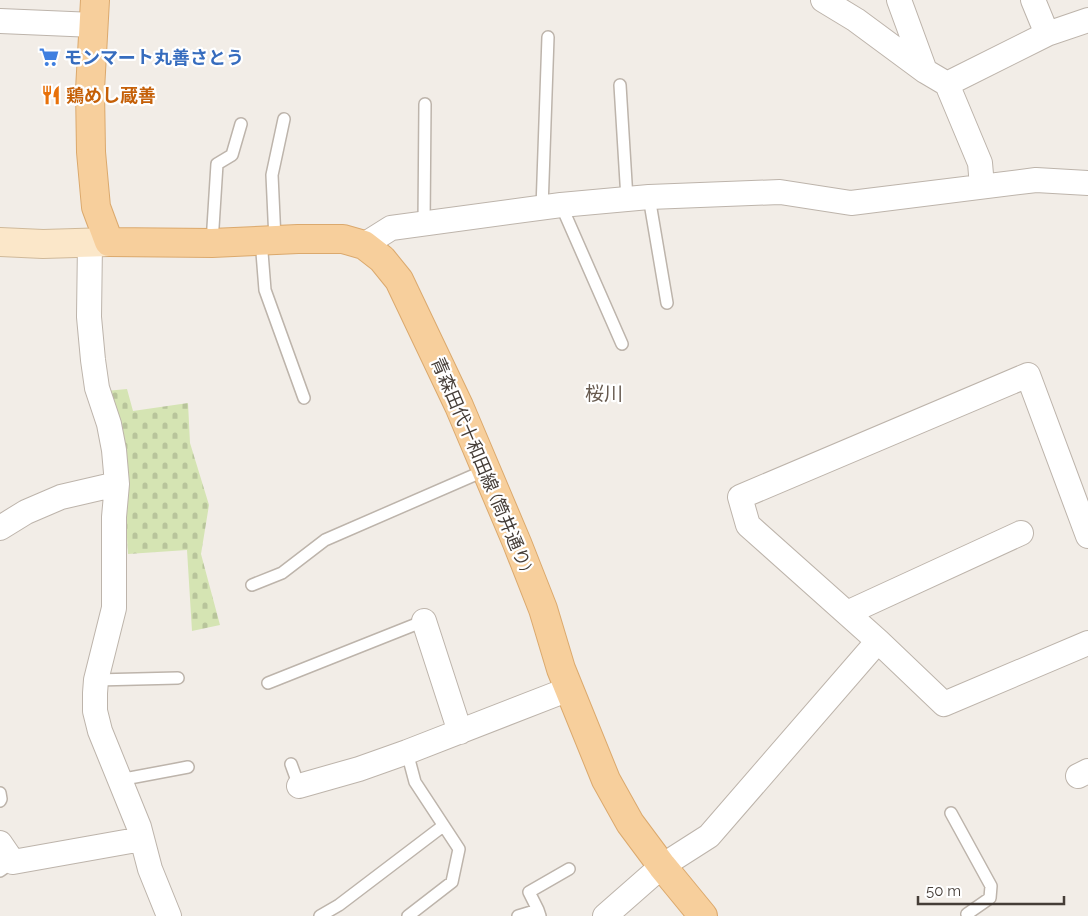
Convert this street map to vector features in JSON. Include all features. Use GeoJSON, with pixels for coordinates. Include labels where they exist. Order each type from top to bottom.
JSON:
{"type":"FeatureCollection","features":[{"type":"Feature","properties":{"kind":"main road"},"geometry":{"type":"LineString","coordinates":[[0,242],[43,244],[100,242],[91,152],[90,90],[95,12]]}},
{"type":"Feature","properties":{"kind":"main road","name":"青森田代十和田線 (筒井通り)"},"geometry":{"type":"LineString","coordinates":[[100,242],[212,243],[268,240],[344,240],[364,245],[382,259],[399,280],[452,390],[518,543],[540,601],[569,689],[606,780],[630,823],[702,916]]}},
{"type":"Feature","properties":{"kind":"street"},"geometry":{"type":"LineString","coordinates":[[823,0],[856,20],[925,71],[947,84],[980,163],[982,186]]}},
{"type":"Feature","properties":{"kind":"street"},"geometry":{"type":"LineString","coordinates":[[898,0],[925,71]]}},
{"type":"Feature","properties":{"kind":"street"},"geometry":{"type":"LineString","coordinates":[[1033,0],[1047,34]]}},
{"type":"Feature","properties":{"kind":"street"},"geometry":{"type":"LineString","coordinates":[[0,21],[95,12]]}},
{"type":"Feature","properties":{"kind":"street"},"geometry":{"type":"LineString","coordinates":[[947,84],[1047,34],[1088,20]]}},
{"type":"Feature","properties":{"kind":"street"},"geometry":{"type":"LineString","coordinates":[[364,245],[391,228],[552,206],[638,198],[780,192],[850,203],[1036,180],[1088,183]]}},
{"type":"Feature","properties":{"kind":"street"},"geometry":{"type":"LineString","coordinates":[[100,242],[89,318],[97,388],[114,450],[117,484],[114,517],[114,608],[96,680],[95,711],[100,731],[110,751],[119,780],[139,827],[150,869],[169,916]]}},
{"type":"Feature","properties":{"kind":"street"},"geometry":{"type":"LineString","coordinates":[[1088,536],[1028,375],[740,497],[748,525],[878,641],[944,704],[1088,643]]}},
{"type":"Feature","properties":{"kind":"street"},"geometry":{"type":"LineString","coordinates":[[0,528],[26,512],[61,497],[117,484]]}},
{"type":"Feature","properties":{"kind":"street"},"geometry":{"type":"LineString","coordinates":[[847,613],[1021,533]]}},
{"type":"Feature","properties":{"kind":"street"},"geometry":{"type":"LineString","coordinates":[[424,622],[460,732]]}},
{"type":"Feature","properties":{"kind":"street"},"geometry":{"type":"LineString","coordinates":[[605,916],[662,866],[709,836],[878,641]]}},
{"type":"Feature","properties":{"kind":"street"},"geometry":{"type":"LineString","coordinates":[[295,775],[359,769],[569,689]]}},
{"type":"Feature","properties":{"kind":"street"},"geometry":{"type":"LineString","coordinates":[[4,859],[142,839]]}},
{"type":"Feature","properties":{"kind":"lane"},"geometry":{"type":"LineString","coordinates":[[548,37],[552,206],[622,344]]}},
{"type":"Feature","properties":{"kind":"lane"},"geometry":{"type":"LineString","coordinates":[[620,85],[638,198],[667,303]]}},
{"type":"Feature","properties":{"kind":"lane"},"geometry":{"type":"LineString","coordinates":[[424,224],[425,104]]}},
{"type":"Feature","properties":{"kind":"lane"},"geometry":{"type":"LineString","coordinates":[[284,119],[272,175],[265,290],[304,398]]}},
{"type":"Feature","properties":{"kind":"lane"},"geometry":{"type":"LineString","coordinates":[[212,243],[217,164],[232,155],[241,124]]}},
{"type":"Feature","properties":{"kind":"lane"},"geometry":{"type":"LineString","coordinates":[[252,585],[282,573],[324,540],[486,470]]}},
{"type":"Feature","properties":{"kind":"lane"},"geometry":{"type":"LineString","coordinates":[[268,683],[424,622]]}},
{"type":"Feature","properties":{"kind":"lane"},"geometry":{"type":"LineString","coordinates":[[96,680],[178,678]]}},
{"type":"Feature","properties":{"kind":"lane"},"geometry":{"type":"LineString","coordinates":[[407,752],[415,782],[458,849],[452,882],[408,916]]}},
{"type":"Feature","properties":{"kind":"lane"},"geometry":{"type":"LineString","coordinates":[[119,780],[188,767]]}},
{"type":"Feature","properties":{"kind":"lane"},"geometry":{"type":"LineString","coordinates":[[0,793],[0,801]]}},
{"type":"Feature","properties":{"kind":"lane"},"geometry":{"type":"LineString","coordinates":[[951,813],[991,886],[990,898],[967,914],[968,916]]}},
{"type":"Feature","properties":{"kind":"lane"},"geometry":{"type":"LineString","coordinates":[[320,916],[339,905],[443,826]]}},
{"type":"Feature","properties":{"kind":"lane"},"geometry":{"type":"LineString","coordinates":[[518,916],[539,913],[530,892],[569,868]]}},
{"type":"Feature","properties":{"kind":"green space"},"geometry":{"type":"Polygon","coordinates":[[[127,389],[133,411],[188,403],[190,443],[209,505],[201,554],[220,625],[192,631],[187,550],[128,554],[123,471],[106,391],[127,389]]]}},
{"type":"Feature","properties":{"kind":"place","name":"モンマート丸善さとう"},"geometry":{"type":"Point","coordinates":[49,57]}},
{"type":"Feature","properties":{"kind":"place","name":"鶏めし蔵善"},"geometry":{"type":"Point","coordinates":[51,95]}},
{"type":"Feature","properties":{"kind":"district","name":"桜川"},"geometry":{"type":"Point","coordinates":[604,393]}}]}
